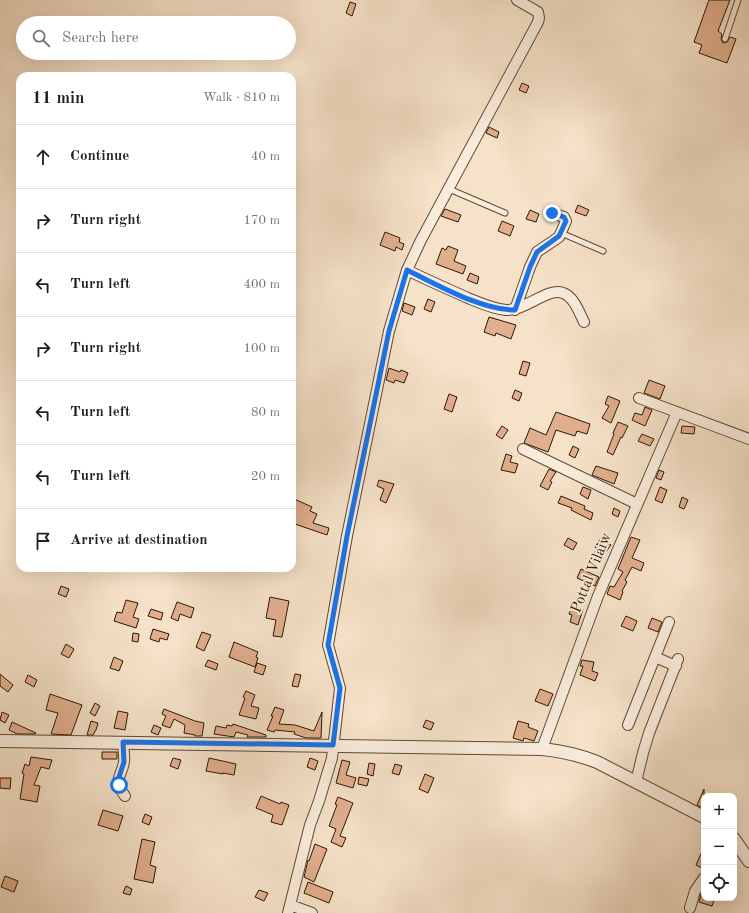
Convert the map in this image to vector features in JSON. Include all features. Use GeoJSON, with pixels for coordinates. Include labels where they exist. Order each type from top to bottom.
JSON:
{"type":"FeatureCollection","features":[{"type":"Feature","properties":{"kind":"street"},"geometry":{"type":"LineString","coordinates":[[312,913],[289,909],[310,825],[332,758],[340,688],[328,645],[347,536],[386,346],[398,298],[407,270],[421,240],[540,18],[535,10],[517,0]]}},
{"type":"Feature","properties":{"kind":"street"},"geometry":{"type":"LineString","coordinates":[[515,310],[530,267],[537,252],[556,239],[565,225],[565,219],[552,213]]}},
{"type":"Feature","properties":{"kind":"street"},"geometry":{"type":"LineString","coordinates":[[407,270],[479,303],[505,310],[515,310],[547,294],[557,292],[563,293],[574,303],[584,322]]}},
{"type":"Feature","properties":{"kind":"street"},"geometry":{"type":"LineString","coordinates":[[639,398],[749,439]]}},
{"type":"Feature","properties":{"kind":"street","name":"Pottal Vilaiw"},"geometry":{"type":"LineString","coordinates":[[542,749],[583,637],[637,504],[677,412]]}},
{"type":"Feature","properties":{"kind":"street"},"geometry":{"type":"LineString","coordinates":[[523,449],[637,504]]}},
{"type":"Feature","properties":{"kind":"street"},"geometry":{"type":"LineString","coordinates":[[628,725],[669,622]]}},
{"type":"Feature","properties":{"kind":"street"},"geometry":{"type":"LineString","coordinates":[[636,782],[649,733],[677,662],[655,657]]}},
{"type":"Feature","properties":{"kind":"street"},"geometry":{"type":"LineString","coordinates":[[0,741],[123,748],[333,745],[561,750],[581,755],[701,815]]}},
{"type":"Feature","properties":{"kind":"street"},"geometry":{"type":"LineString","coordinates":[[123,748],[124,762],[118,780],[125,796]]}},
{"type":"Feature","properties":{"kind":"street"},"geometry":{"type":"LineString","coordinates":[[737,844],[749,861]]}},
{"type":"Feature","properties":{"kind":"street"},"geometry":{"type":"LineString","coordinates":[[690,908],[695,891],[701,882]]}},
{"type":"Feature","properties":{"kind":"lane"},"geometry":{"type":"LineString","coordinates":[[725,39],[738,0]]}},
{"type":"Feature","properties":{"kind":"lane"},"geometry":{"type":"LineString","coordinates":[[449,189],[505,213]]}},
{"type":"Feature","properties":{"kind":"lane"},"geometry":{"type":"LineString","coordinates":[[561,233],[603,251]]}},
{"type":"Feature","properties":{"kind":"building"},"geometry":{"type":"Polygon","coordinates":[[[709,0],[730,0],[718,31],[722,34],[721,39],[723,43],[727,42],[730,37],[736,39],[727,63],[699,53],[702,45],[694,42],[709,0]]]}},
{"type":"Feature","properties":{"kind":"building"},"geometry":{"type":"Polygon","coordinates":[[[350,2],[356,4],[352,16],[346,13],[350,2]]]}},
{"type":"Feature","properties":{"kind":"building"},"geometry":{"type":"Polygon","coordinates":[[[522,83],[529,86],[526,93],[519,90],[522,83]]]}},
{"type":"Feature","properties":{"kind":"building"},"geometry":{"type":"Polygon","coordinates":[[[489,127],[499,132],[497,138],[486,133],[489,127]]]}},
{"type":"Feature","properties":{"kind":"building"},"geometry":{"type":"Polygon","coordinates":[[[578,205],[589,210],[586,216],[575,212],[578,205]]]}},
{"type":"Feature","properties":{"kind":"building"},"geometry":{"type":"Polygon","coordinates":[[[445,209],[461,215],[458,222],[441,216],[445,209]]]}},
{"type":"Feature","properties":{"kind":"building"},"geometry":{"type":"Polygon","coordinates":[[[530,210],[539,214],[536,222],[526,219],[530,210]]]}},
{"type":"Feature","properties":{"kind":"building"},"geometry":{"type":"Polygon","coordinates":[[[502,221],[514,226],[510,236],[498,231],[502,221]]]}},
{"type":"Feature","properties":{"kind":"building"},"geometry":{"type":"Polygon","coordinates":[[[385,232],[400,238],[399,242],[404,244],[402,250],[396,247],[395,251],[380,245],[385,232]]]}},
{"type":"Feature","properties":{"kind":"building"},"geometry":{"type":"Polygon","coordinates":[[[448,246],[458,250],[454,261],[466,266],[463,274],[436,264],[442,248],[446,250],[448,246]]]}},
{"type":"Feature","properties":{"kind":"building"},"geometry":{"type":"Polygon","coordinates":[[[470,273],[479,277],[477,284],[467,280],[470,273]]]}},
{"type":"Feature","properties":{"kind":"building"},"geometry":{"type":"Polygon","coordinates":[[[428,299],[435,302],[431,312],[424,309],[428,299]]]}},
{"type":"Feature","properties":{"kind":"building"},"geometry":{"type":"Polygon","coordinates":[[[404,303],[415,307],[412,315],[402,311],[404,303]]]}},
{"type":"Feature","properties":{"kind":"building"},"geometry":{"type":"Polygon","coordinates":[[[489,317],[516,325],[511,339],[496,333],[495,336],[484,332],[489,317]]]}},
{"type":"Feature","properties":{"kind":"building"},"geometry":{"type":"Polygon","coordinates":[[[523,361],[530,363],[526,376],[519,374],[523,361]]]}},
{"type":"Feature","properties":{"kind":"building"},"geometry":{"type":"Polygon","coordinates":[[[389,368],[408,373],[404,383],[395,380],[394,383],[386,380],[389,368]]]}},
{"type":"Feature","properties":{"kind":"building"},"geometry":{"type":"Polygon","coordinates":[[[649,380],[665,386],[660,399],[644,393],[649,380]]]}},
{"type":"Feature","properties":{"kind":"building"},"geometry":{"type":"Polygon","coordinates":[[[515,390],[522,393],[519,401],[512,398],[515,390]]]}},
{"type":"Feature","properties":{"kind":"building"},"geometry":{"type":"Polygon","coordinates":[[[449,394],[457,397],[452,412],[444,409],[449,394]]]}},
{"type":"Feature","properties":{"kind":"building"},"geometry":{"type":"Polygon","coordinates":[[[608,396],[620,401],[611,423],[602,418],[609,406],[605,404],[608,396]]]}},
{"type":"Feature","properties":{"kind":"building"},"geometry":{"type":"Polygon","coordinates":[[[645,407],[652,410],[645,426],[632,420],[635,413],[642,415],[645,407]]]}},
{"type":"Feature","properties":{"kind":"building"},"geometry":{"type":"Polygon","coordinates":[[[556,412],[590,424],[587,434],[577,431],[575,436],[556,430],[548,452],[524,443],[530,428],[546,435],[556,412]]]}},
{"type":"Feature","properties":{"kind":"building"},"geometry":{"type":"Polygon","coordinates":[[[618,422],[628,426],[613,455],[607,452],[618,422]]]}},
{"type":"Feature","properties":{"kind":"building"},"geometry":{"type":"Polygon","coordinates":[[[502,426],[508,430],[502,439],[496,435],[502,426]]]}},
{"type":"Feature","properties":{"kind":"building"},"geometry":{"type":"Polygon","coordinates":[[[682,426],[695,427],[694,434],[681,433],[682,426]]]}},
{"type":"Feature","properties":{"kind":"building"},"geometry":{"type":"Polygon","coordinates":[[[642,434],[654,439],[650,446],[638,441],[642,434]]]}},
{"type":"Feature","properties":{"kind":"building"},"geometry":{"type":"Polygon","coordinates":[[[573,446],[579,449],[575,458],[569,455],[573,446]]]}},
{"type":"Feature","properties":{"kind":"building"},"geometry":{"type":"Polygon","coordinates":[[[506,454],[512,456],[510,462],[518,464],[515,473],[501,470],[506,454]]]}},
{"type":"Feature","properties":{"kind":"building"},"geometry":{"type":"Polygon","coordinates":[[[596,466],[618,473],[614,484],[592,475],[596,466]]]}},
{"type":"Feature","properties":{"kind":"building"},"geometry":{"type":"Polygon","coordinates":[[[549,469],[556,472],[550,481],[552,482],[548,490],[540,486],[549,469]]]}},
{"type":"Feature","properties":{"kind":"building"},"geometry":{"type":"Polygon","coordinates":[[[659,470],[664,472],[661,480],[656,478],[659,470]]]}},
{"type":"Feature","properties":{"kind":"building"},"geometry":{"type":"Polygon","coordinates":[[[379,480],[394,484],[386,503],[380,500],[384,489],[377,486],[379,480]]]}},
{"type":"Feature","properties":{"kind":"building"},"geometry":{"type":"Polygon","coordinates":[[[583,487],[591,490],[588,499],[580,494],[583,487]]]}},
{"type":"Feature","properties":{"kind":"building"},"geometry":{"type":"Polygon","coordinates":[[[660,487],[667,490],[662,503],[655,500],[660,487]]]}},
{"type":"Feature","properties":{"kind":"building"},"geometry":{"type":"Polygon","coordinates":[[[561,496],[585,506],[584,509],[593,513],[591,520],[571,510],[572,508],[558,503],[561,496]]]}},
{"type":"Feature","properties":{"kind":"building"},"geometry":{"type":"Polygon","coordinates":[[[682,497],[688,500],[684,509],[679,507],[682,497]]]}},
{"type":"Feature","properties":{"kind":"building"},"geometry":{"type":"Polygon","coordinates":[[[296,500],[312,507],[310,511],[317,514],[313,523],[329,528],[327,535],[296,524],[296,500]]]}},
{"type":"Feature","properties":{"kind":"building"},"geometry":{"type":"Polygon","coordinates":[[[614,508],[620,511],[618,517],[612,514],[614,508]]]}},
{"type":"Feature","properties":{"kind":"building"},"geometry":{"type":"Polygon","coordinates":[[[631,537],[640,540],[632,558],[644,563],[641,571],[632,567],[625,580],[627,582],[622,591],[620,600],[607,594],[610,586],[614,587],[623,572],[618,569],[631,537]]]}},
{"type":"Feature","properties":{"kind":"building"},"geometry":{"type":"Polygon","coordinates":[[[568,538],[577,543],[573,550],[564,545],[568,538]]]}},
{"type":"Feature","properties":{"kind":"building"},"geometry":{"type":"Polygon","coordinates":[[[601,538],[611,545],[599,561],[592,556],[597,549],[595,547],[601,538]]]}},
{"type":"Feature","properties":{"kind":"building"},"geometry":{"type":"Polygon","coordinates":[[[581,569],[599,577],[595,586],[577,578],[581,569]]]}},
{"type":"Feature","properties":{"kind":"building"},"geometry":{"type":"Polygon","coordinates":[[[61,586],[69,589],[66,597],[58,594],[61,586]]]}},
{"type":"Feature","properties":{"kind":"building"},"geometry":{"type":"Polygon","coordinates":[[[270,597],[289,601],[282,637],[273,636],[276,620],[266,618],[270,597]]]}},
{"type":"Feature","properties":{"kind":"building"},"geometry":{"type":"Polygon","coordinates":[[[126,600],[138,603],[133,617],[139,619],[136,628],[114,621],[117,612],[122,613],[126,600]]]}},
{"type":"Feature","properties":{"kind":"building"},"geometry":{"type":"Polygon","coordinates":[[[177,602],[194,608],[191,618],[180,614],[178,621],[171,618],[177,602]]]}},
{"type":"Feature","properties":{"kind":"building"},"geometry":{"type":"Polygon","coordinates":[[[572,606],[583,609],[578,625],[570,622],[572,615],[569,614],[572,606]]]}},
{"type":"Feature","properties":{"kind":"building"},"geometry":{"type":"Polygon","coordinates":[[[151,609],[163,613],[161,620],[148,616],[151,609]]]}},
{"type":"Feature","properties":{"kind":"building"},"geometry":{"type":"Polygon","coordinates":[[[626,616],[637,621],[633,631],[621,626],[626,616]]]}},
{"type":"Feature","properties":{"kind":"building"},"geometry":{"type":"Polygon","coordinates":[[[652,618],[662,622],[658,632],[648,628],[652,618]]]}},
{"type":"Feature","properties":{"kind":"building"},"geometry":{"type":"Polygon","coordinates":[[[153,629],[169,634],[167,640],[160,638],[159,642],[150,639],[153,629]]]}},
{"type":"Feature","properties":{"kind":"building"},"geometry":{"type":"Polygon","coordinates":[[[202,632],[211,635],[204,651],[196,647],[202,632]]]}},
{"type":"Feature","properties":{"kind":"building"},"geometry":{"type":"Polygon","coordinates":[[[133,633],[139,634],[138,642],[132,641],[133,633]]]}},
{"type":"Feature","properties":{"kind":"building"},"geometry":{"type":"Polygon","coordinates":[[[234,642],[258,652],[255,667],[229,657],[234,642]]]}},
{"type":"Feature","properties":{"kind":"building"},"geometry":{"type":"Polygon","coordinates":[[[66,644],[74,649],[69,658],[61,654],[66,644]]]}},
{"type":"Feature","properties":{"kind":"building"},"geometry":{"type":"Polygon","coordinates":[[[114,657],[123,661],[119,671],[110,668],[114,657]]]}},
{"type":"Feature","properties":{"kind":"building"},"geometry":{"type":"Polygon","coordinates":[[[208,660],[218,664],[216,670],[205,666],[208,660]]]}},
{"type":"Feature","properties":{"kind":"building"},"geometry":{"type":"Polygon","coordinates":[[[582,660],[594,662],[592,671],[598,673],[595,681],[580,675],[583,666],[580,666],[582,660]]]}},
{"type":"Feature","properties":{"kind":"building"},"geometry":{"type":"Polygon","coordinates":[[[257,663],[266,666],[263,675],[254,672],[257,663]]]}},
{"type":"Feature","properties":{"kind":"building"},"geometry":{"type":"Polygon","coordinates":[[[0,674],[13,685],[8,692],[0,686],[0,674]]]}},
{"type":"Feature","properties":{"kind":"building"},"geometry":{"type":"Polygon","coordinates":[[[295,674],[301,675],[298,687],[292,686],[295,674]]]}},
{"type":"Feature","properties":{"kind":"building"},"geometry":{"type":"Polygon","coordinates":[[[28,675],[37,680],[34,687],[25,682],[28,675]]]}},
{"type":"Feature","properties":{"kind":"building"},"geometry":{"type":"Polygon","coordinates":[[[540,689],[553,694],[548,706],[535,701],[540,689]]]}},
{"type":"Feature","properties":{"kind":"building"},"geometry":{"type":"Polygon","coordinates":[[[246,691],[255,695],[251,706],[259,708],[256,719],[239,715],[246,691]]]}},
{"type":"Feature","properties":{"kind":"building"},"geometry":{"type":"Polygon","coordinates":[[[50,694],[82,705],[71,735],[51,734],[58,713],[46,710],[50,694]]]}},
{"type":"Feature","properties":{"kind":"building"},"geometry":{"type":"Polygon","coordinates":[[[95,703],[100,706],[95,716],[90,713],[95,703]]]}},
{"type":"Feature","properties":{"kind":"building"},"geometry":{"type":"Polygon","coordinates":[[[275,707],[284,710],[279,724],[295,725],[314,731],[322,712],[321,738],[306,738],[294,734],[295,732],[275,730],[274,732],[267,730],[275,707]]]}},
{"type":"Feature","properties":{"kind":"building"},"geometry":{"type":"Polygon","coordinates":[[[164,709],[204,723],[202,736],[184,733],[185,725],[174,719],[170,728],[162,725],[166,716],[162,714],[164,709]]]}},
{"type":"Feature","properties":{"kind":"building"},"geometry":{"type":"Polygon","coordinates":[[[118,711],[128,713],[125,730],[114,728],[118,711]]]}},
{"type":"Feature","properties":{"kind":"building"},"geometry":{"type":"Polygon","coordinates":[[[2,712],[9,715],[5,723],[0,720],[2,712]]]}},
{"type":"Feature","properties":{"kind":"building"},"geometry":{"type":"Polygon","coordinates":[[[426,720],[434,723],[431,730],[423,727],[426,720]]]}},
{"type":"Feature","properties":{"kind":"building"},"geometry":{"type":"Polygon","coordinates":[[[91,721],[98,723],[96,730],[93,735],[87,735],[91,721]]]}},
{"type":"Feature","properties":{"kind":"building"},"geometry":{"type":"Polygon","coordinates":[[[518,721],[529,724],[528,727],[538,731],[534,741],[524,738],[523,741],[513,738],[518,721]]]}},
{"type":"Feature","properties":{"kind":"building"},"geometry":{"type":"Polygon","coordinates":[[[12,722],[36,733],[17,734],[9,730],[12,722]]]}},
{"type":"Feature","properties":{"kind":"building"},"geometry":{"type":"Polygon","coordinates":[[[233,724],[266,735],[266,737],[247,737],[248,735],[236,732],[234,737],[214,734],[216,726],[226,728],[227,725],[232,726],[233,724]]]}},
{"type":"Feature","properties":{"kind":"building"},"geometry":{"type":"Polygon","coordinates":[[[154,725],[161,728],[158,735],[151,732],[154,725]]]}},
{"type":"Feature","properties":{"kind":"building"},"geometry":{"type":"Polygon","coordinates":[[[102,752],[117,752],[117,759],[102,759],[102,752]]]}},
{"type":"Feature","properties":{"kind":"building"},"geometry":{"type":"Polygon","coordinates":[[[31,757],[52,760],[49,769],[41,767],[34,785],[40,786],[37,802],[20,799],[24,774],[22,773],[25,764],[29,766],[31,757]]]}},
{"type":"Feature","properties":{"kind":"building"},"geometry":{"type":"Polygon","coordinates":[[[173,758],[181,760],[178,769],[170,766],[173,758]]]}},
{"type":"Feature","properties":{"kind":"building"},"geometry":{"type":"Polygon","coordinates":[[[209,758],[236,764],[234,775],[206,771],[209,758]]]}},
{"type":"Feature","properties":{"kind":"building"},"geometry":{"type":"Polygon","coordinates":[[[310,758],[318,761],[315,770],[307,767],[310,758]]]}},
{"type":"Feature","properties":{"kind":"building"},"geometry":{"type":"Polygon","coordinates":[[[342,760],[350,762],[346,775],[356,778],[353,788],[336,783],[342,760]]]}},
{"type":"Feature","properties":{"kind":"building"},"geometry":{"type":"Polygon","coordinates":[[[369,763],[375,764],[373,776],[367,774],[369,763]]]}},
{"type":"Feature","properties":{"kind":"building"},"geometry":{"type":"Polygon","coordinates":[[[395,764],[402,766],[399,775],[392,773],[395,764]]]}},
{"type":"Feature","properties":{"kind":"building"},"geometry":{"type":"Polygon","coordinates":[[[425,774],[434,778],[428,793],[419,789],[425,774]]]}},
{"type":"Feature","properties":{"kind":"building"},"geometry":{"type":"Polygon","coordinates":[[[359,777],[369,779],[367,786],[358,784],[359,777]]]}},
{"type":"Feature","properties":{"kind":"building"},"geometry":{"type":"Polygon","coordinates":[[[0,778],[11,778],[10,789],[0,788],[0,778]]]}},
{"type":"Feature","properties":{"kind":"building"},"geometry":{"type":"Polygon","coordinates":[[[261,796],[280,804],[281,802],[289,805],[282,825],[271,822],[273,815],[256,808],[261,796]]]}},
{"type":"Feature","properties":{"kind":"building"},"geometry":{"type":"Polygon","coordinates":[[[701,796],[701,807],[697,805],[701,796]]]}},
{"type":"Feature","properties":{"kind":"building"},"geometry":{"type":"Polygon","coordinates":[[[338,797],[353,803],[340,836],[346,838],[342,847],[331,842],[336,829],[329,826],[337,805],[335,804],[338,797]]]}},
{"type":"Feature","properties":{"kind":"building"},"geometry":{"type":"Polygon","coordinates":[[[103,810],[123,816],[118,831],[98,825],[103,810]]]}},
{"type":"Feature","properties":{"kind":"building"},"geometry":{"type":"Polygon","coordinates":[[[145,814],[152,817],[149,825],[142,822],[145,814]]]}},
{"type":"Feature","properties":{"kind":"building"},"geometry":{"type":"Polygon","coordinates":[[[142,839],[155,842],[150,865],[156,867],[153,883],[134,879],[142,839]]]}},
{"type":"Feature","properties":{"kind":"building"},"geometry":{"type":"Polygon","coordinates":[[[315,844],[327,849],[314,882],[304,877],[308,860],[309,861],[315,844]]]}},
{"type":"Feature","properties":{"kind":"building"},"geometry":{"type":"Polygon","coordinates":[[[701,854],[701,868],[696,865],[701,854]]]}},
{"type":"Feature","properties":{"kind":"building"},"geometry":{"type":"Polygon","coordinates":[[[5,876],[18,881],[14,892],[1,887],[5,876]]]}},
{"type":"Feature","properties":{"kind":"building"},"geometry":{"type":"Polygon","coordinates":[[[308,882],[333,892],[329,903],[304,893],[308,882]]]}},
{"type":"Feature","properties":{"kind":"building"},"geometry":{"type":"Polygon","coordinates":[[[126,886],[132,889],[130,895],[123,893],[126,886]]]}},
{"type":"Feature","properties":{"kind":"building"},"geometry":{"type":"Polygon","coordinates":[[[259,890],[268,893],[264,901],[255,897],[259,890]]]}},
{"type":"Feature","properties":{"kind":"building"},"geometry":{"type":"Polygon","coordinates":[[[701,894],[701,901],[714,901],[712,906],[699,902],[701,894]]]}},
{"type":"Feature","properties":{"kind":"route"},"geometry":{"type":"LineString","coordinates":[[119,785],[119,774],[124,762],[123,742],[333,745],[340,688],[328,645],[347,536],[389,331],[407,270],[479,303],[505,310],[515,310],[534,256],[540,249],[556,239],[565,225],[566,221],[564,217],[552,213]]}}]}
